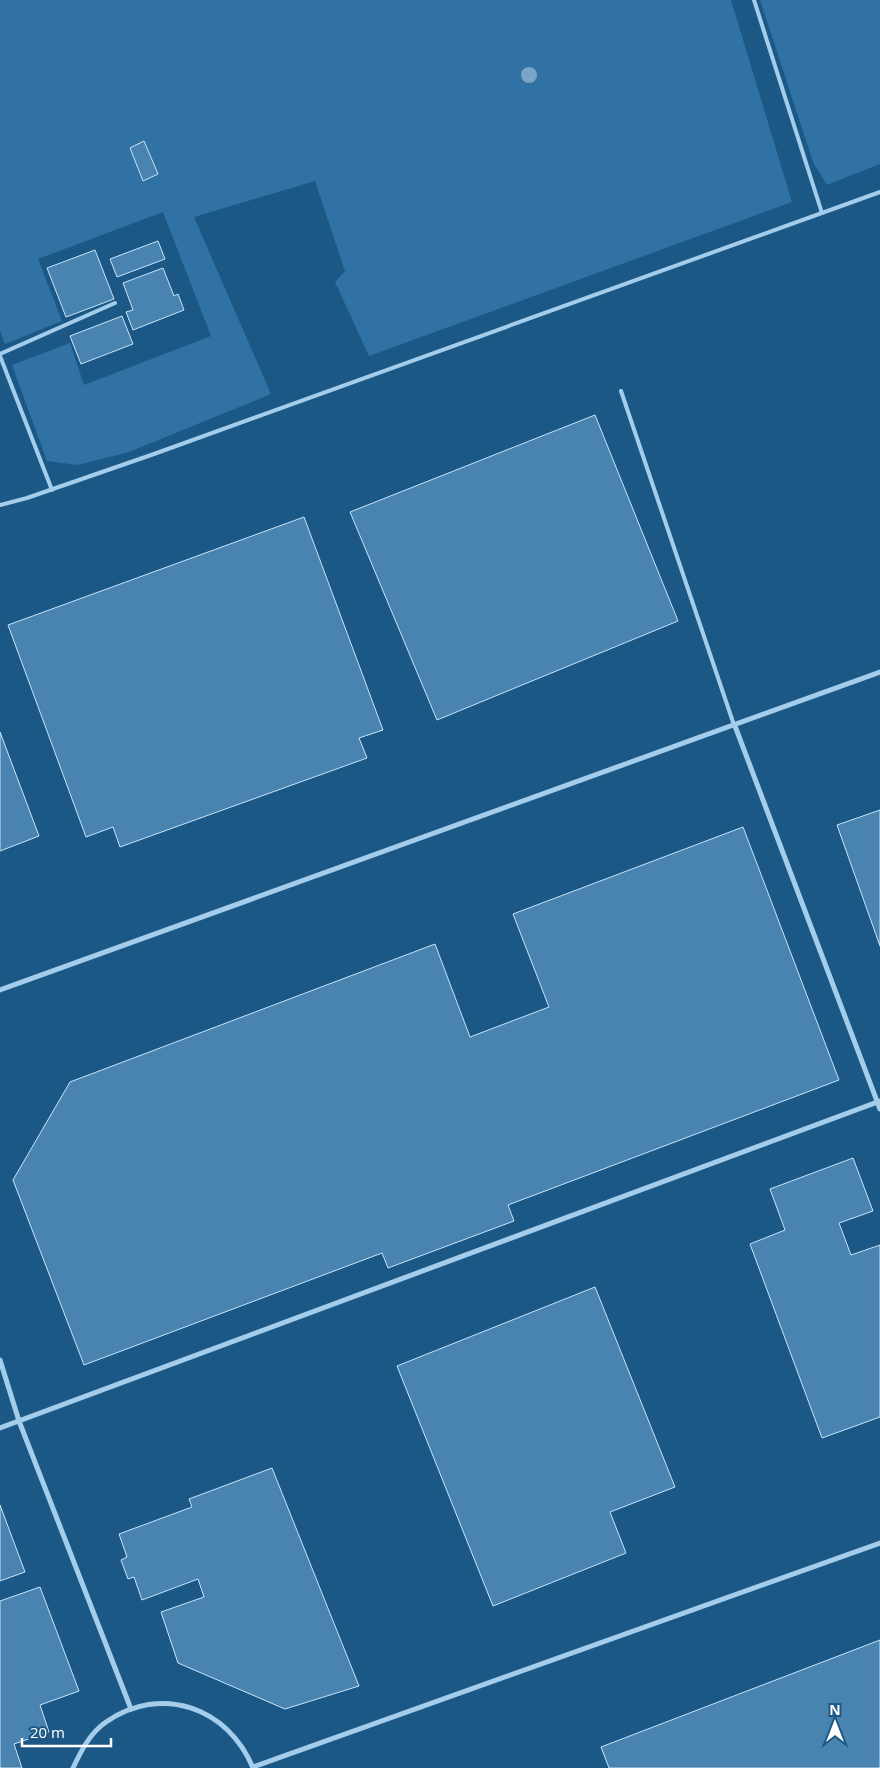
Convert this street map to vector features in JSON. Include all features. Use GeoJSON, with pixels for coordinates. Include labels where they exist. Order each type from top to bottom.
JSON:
{"type":"FeatureCollection","features":[{"type":"Feature","properties":{"kind":"street"},"geometry":{"type":"LineString","coordinates":[[0,990],[735,726],[880,672]]}},
{"type":"Feature","properties":{"kind":"street"},"geometry":{"type":"LineString","coordinates":[[735,726],[879,1101],[880,1109]]}},
{"type":"Feature","properties":{"kind":"street"},"geometry":{"type":"LineString","coordinates":[[0,1428],[879,1101]]}},
{"type":"Feature","properties":{"kind":"street"},"geometry":{"type":"LineString","coordinates":[[0,1360],[19,1420],[131,1708]]}},
{"type":"Feature","properties":{"kind":"street"},"geometry":{"type":"LineString","coordinates":[[73,1768],[84,1745],[105,1723],[131,1708],[161,1703],[190,1707],[217,1720],[239,1740],[253,1767],[880,1542]]}},
{"type":"Feature","properties":{"kind":"lane"},"geometry":{"type":"LineString","coordinates":[[754,0],[822,213]]}},
{"type":"Feature","properties":{"kind":"lane"},"geometry":{"type":"LineString","coordinates":[[0,505],[52,490],[880,192]]}},
{"type":"Feature","properties":{"kind":"lane"},"geometry":{"type":"LineString","coordinates":[[52,490],[0,355],[115,303]]}},
{"type":"Feature","properties":{"kind":"lane"},"geometry":{"type":"LineString","coordinates":[[621,391],[735,726]]}},
{"type":"Feature","properties":{"kind":"shaded area"},"geometry":{"type":"Polygon","coordinates":[[[0,0],[731,0],[792,202],[369,356],[335,282],[345,271],[315,181],[194,217],[271,394],[129,452],[78,465],[47,461],[12,365],[70,343],[84,385],[211,336],[163,212],[38,259],[62,321],[5,344],[0,331],[0,0]]]}},
{"type":"Feature","properties":{"kind":"shaded area"},"geometry":{"type":"Polygon","coordinates":[[[760,0],[880,0],[880,164],[827,185],[813,162],[760,0]]]}},
{"type":"Feature","properties":{"kind":"building"},"geometry":{"type":"Polygon","coordinates":[[[144,141],[158,174],[143,181],[130,148],[144,141]]]}},
{"type":"Feature","properties":{"kind":"building"},"geometry":{"type":"Polygon","coordinates":[[[158,241],[165,259],[117,277],[110,259],[158,241]]]}},
{"type":"Feature","properties":{"kind":"building"},"geometry":{"type":"Polygon","coordinates":[[[95,250],[114,299],[66,317],[47,268],[95,250]]]}},
{"type":"Feature","properties":{"kind":"building"},"geometry":{"type":"Polygon","coordinates":[[[163,268],[174,296],[178,294],[184,310],[133,330],[126,312],[133,310],[123,283],[163,268]]]}},
{"type":"Feature","properties":{"kind":"building"},"geometry":{"type":"Polygon","coordinates":[[[122,316],[133,344],[81,364],[70,336],[122,316]]]}},
{"type":"Feature","properties":{"kind":"building"},"geometry":{"type":"Polygon","coordinates":[[[595,415],[678,621],[437,720],[350,512],[595,415]]]}},
{"type":"Feature","properties":{"kind":"building"},"geometry":{"type":"Polygon","coordinates":[[[304,517],[383,730],[359,738],[367,758],[120,847],[113,827],[86,837],[8,625],[304,517]]]}},
{"type":"Feature","properties":{"kind":"building"},"geometry":{"type":"Polygon","coordinates":[[[0,732],[39,836],[0,851],[0,732]]]}},
{"type":"Feature","properties":{"kind":"building"},"geometry":{"type":"Polygon","coordinates":[[[880,810],[880,946],[837,825],[880,810]]]}},
{"type":"Feature","properties":{"kind":"building"},"geometry":{"type":"Polygon","coordinates":[[[743,827],[839,1080],[508,1205],[514,1221],[388,1268],[382,1253],[84,1365],[13,1180],[70,1082],[435,944],[470,1037],[549,1007],[513,914],[743,827]]]}},
{"type":"Feature","properties":{"kind":"building"},"geometry":{"type":"Polygon","coordinates":[[[853,1158],[873,1211],[839,1223],[851,1255],[880,1245],[880,1417],[822,1438],[750,1244],[785,1230],[770,1189],[853,1158]]]}},
{"type":"Feature","properties":{"kind":"building"},"geometry":{"type":"Polygon","coordinates":[[[595,1287],[675,1487],[610,1512],[626,1553],[493,1606],[397,1366],[595,1287]]]}},
{"type":"Feature","properties":{"kind":"building"},"geometry":{"type":"Polygon","coordinates":[[[272,1468],[359,1686],[285,1709],[178,1663],[161,1612],[204,1597],[198,1579],[142,1600],[134,1577],[128,1579],[121,1560],[127,1557],[119,1534],[192,1507],[189,1499],[272,1468]]]}},
{"type":"Feature","properties":{"kind":"building"},"geometry":{"type":"Polygon","coordinates":[[[0,1505],[25,1572],[0,1581],[0,1505]]]}},
{"type":"Feature","properties":{"kind":"building"},"geometry":{"type":"Polygon","coordinates":[[[40,1587],[79,1691],[40,1705],[49,1732],[14,1744],[22,1768],[0,1768],[0,1601],[40,1587]]]}},
{"type":"Feature","properties":{"kind":"building"},"geometry":{"type":"Polygon","coordinates":[[[880,1640],[880,1768],[609,1768],[601,1747],[880,1640]]]}}]}
